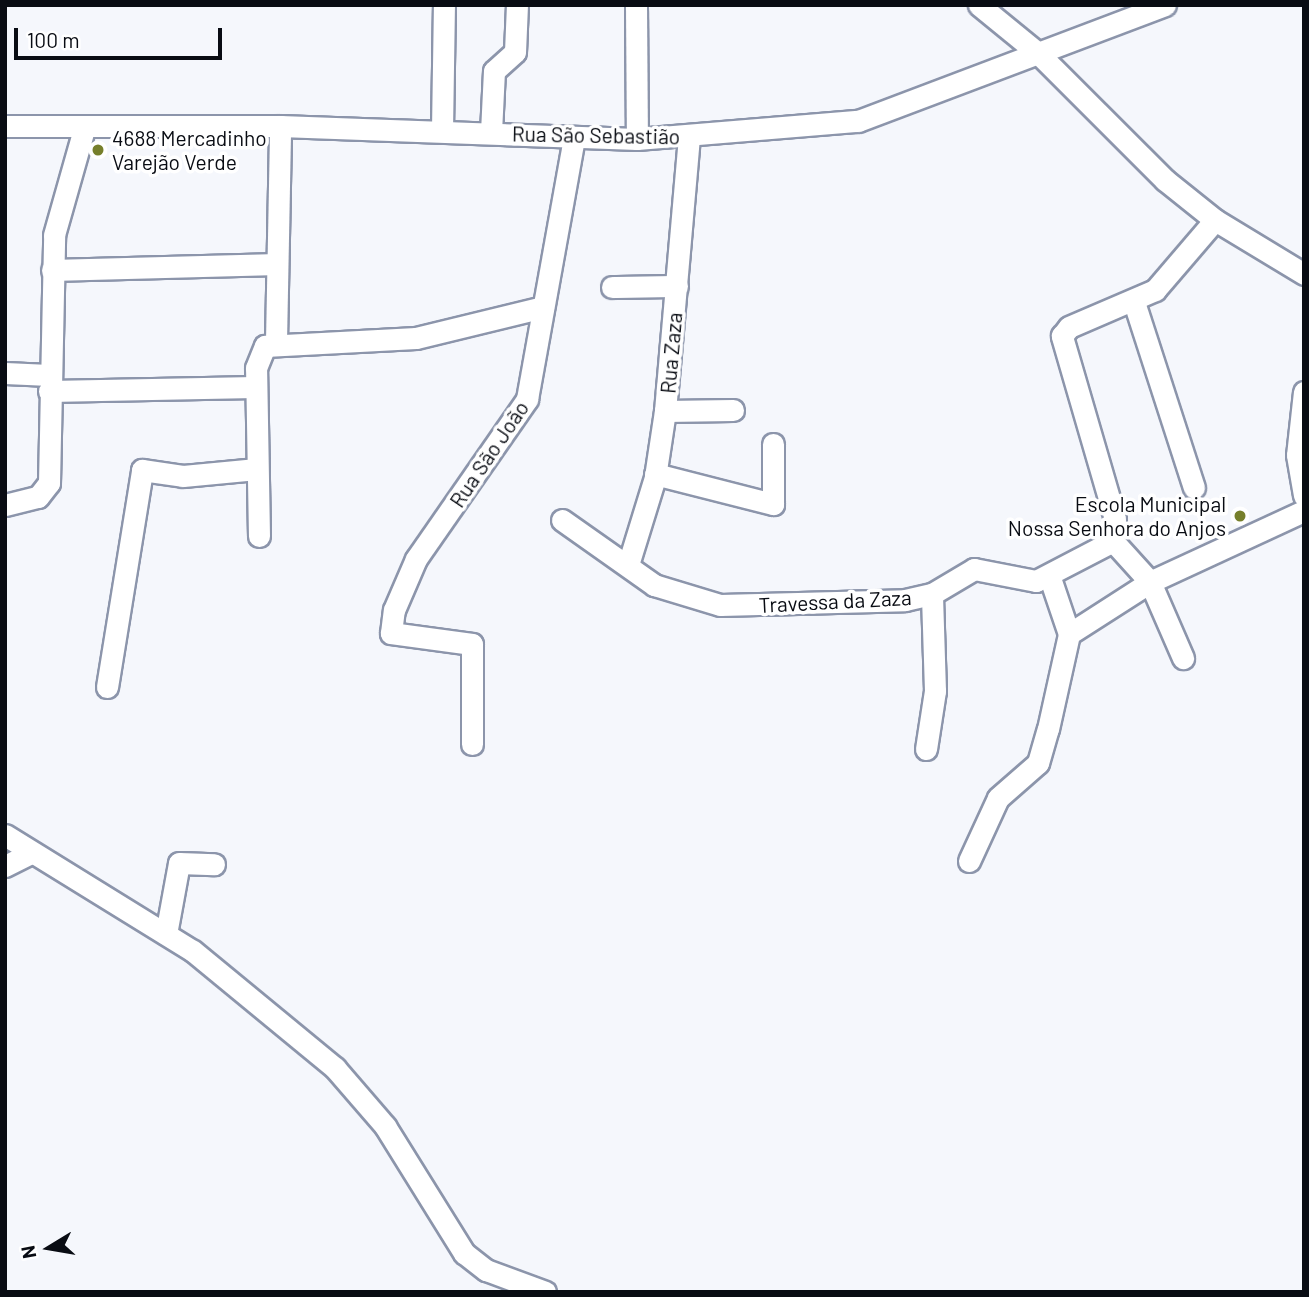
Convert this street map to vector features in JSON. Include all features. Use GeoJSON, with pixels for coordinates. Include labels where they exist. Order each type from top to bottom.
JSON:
{"type":"FeatureCollection","features":[{"type":"Feature","properties":{"kind":"street"},"geometry":{"type":"LineString","coordinates":[[442,130],[444,5]]}},
{"type":"Feature","properties":{"kind":"street"},"geometry":{"type":"LineString","coordinates":[[491,132],[494,71],[514,54],[517,5]]}},
{"type":"Feature","properties":{"kind":"street"},"geometry":{"type":"LineString","coordinates":[[636,5],[637,139]]}},
{"type":"Feature","properties":{"kind":"street"},"geometry":{"type":"LineString","coordinates":[[979,5],[1039,54],[1165,180],[1215,220],[1304,274]]}},
{"type":"Feature","properties":{"kind":"street","name":"Rua São Sebastião"},"geometry":{"type":"LineString","coordinates":[[5,126],[84,129],[280,126],[637,139],[689,138],[858,121],[1039,54],[1119,15],[1165,5]]}},
{"type":"Feature","properties":{"kind":"street"},"geometry":{"type":"LineString","coordinates":[[276,342],[280,126]]}},
{"type":"Feature","properties":{"kind":"street"},"geometry":{"type":"LineString","coordinates":[[5,505],[47,489],[51,270],[56,226],[84,129]]}},
{"type":"Feature","properties":{"kind":"street","name":"Rua São João"},"geometry":{"type":"LineString","coordinates":[[472,744],[472,644],[391,633],[416,559],[520,415],[536,373],[543,307],[574,138]]}},
{"type":"Feature","properties":{"kind":"street","name":"Rua Zaza"},"geometry":{"type":"LineString","coordinates":[[628,565],[655,474],[665,411],[689,138]]}},
{"type":"Feature","properties":{"kind":"street"},"geometry":{"type":"LineString","coordinates":[[1183,658],[1150,582],[1113,541],[1115,519],[1062,336],[1079,322],[1134,302],[1167,280],[1215,220]]}},
{"type":"Feature","properties":{"kind":"street"},"geometry":{"type":"LineString","coordinates":[[51,270],[277,264]]}},
{"type":"Feature","properties":{"kind":"street"},"geometry":{"type":"LineString","coordinates":[[612,287],[677,286]]}},
{"type":"Feature","properties":{"kind":"street"},"geometry":{"type":"LineString","coordinates":[[1134,302],[1194,488]]}},
{"type":"Feature","properties":{"kind":"street"},"geometry":{"type":"LineString","coordinates":[[259,536],[255,387],[258,353],[276,342],[334,345],[416,338],[543,307]]}},
{"type":"Feature","properties":{"kind":"street"},"geometry":{"type":"LineString","coordinates":[[5,373],[49,383],[255,387]]}},
{"type":"Feature","properties":{"kind":"street"},"geometry":{"type":"LineString","coordinates":[[1304,392],[1297,445],[1304,495]]}},
{"type":"Feature","properties":{"kind":"street"},"geometry":{"type":"LineString","coordinates":[[665,411],[733,410]]}},
{"type":"Feature","properties":{"kind":"street"},"geometry":{"type":"LineString","coordinates":[[655,474],[773,504],[773,444]]}},
{"type":"Feature","properties":{"kind":"street"},"geometry":{"type":"LineString","coordinates":[[107,687],[142,470],[183,476],[257,468]]}},
{"type":"Feature","properties":{"kind":"street"},"geometry":{"type":"LineString","coordinates":[[1069,634],[1150,582],[1304,511]]}},
{"type":"Feature","properties":{"kind":"street","name":"Travessa da Zaza"},"geometry":{"type":"LineString","coordinates":[[562,520],[668,592],[720,605],[880,602],[932,594],[974,569],[1020,581],[1051,578],[1113,541]]}},
{"type":"Feature","properties":{"kind":"street"},"geometry":{"type":"LineString","coordinates":[[970,861],[998,798],[1038,763],[1069,634],[1051,578]]}},
{"type":"Feature","properties":{"kind":"street"},"geometry":{"type":"LineString","coordinates":[[926,749],[934,691],[932,594]]}},
{"type":"Feature","properties":{"kind":"street"},"geometry":{"type":"LineString","coordinates":[[5,835],[30,853],[166,934],[335,1068],[385,1126],[434,1213],[472,1260],[545,1292]]}},
{"type":"Feature","properties":{"kind":"street"},"geometry":{"type":"LineString","coordinates":[[5,866],[30,853]]}},
{"type":"Feature","properties":{"kind":"street"},"geometry":{"type":"LineString","coordinates":[[166,934],[179,863],[214,864]]}},
{"type":"Feature","properties":{"kind":"place","name":"4688 Mercadinho Varejão Verde"},"geometry":{"type":"Point","coordinates":[98,150]}},
{"type":"Feature","properties":{"kind":"place","name":"Escola Municipal Nossa Senhora do Anjos"},"geometry":{"type":"Point","coordinates":[1240,516]}}]}
